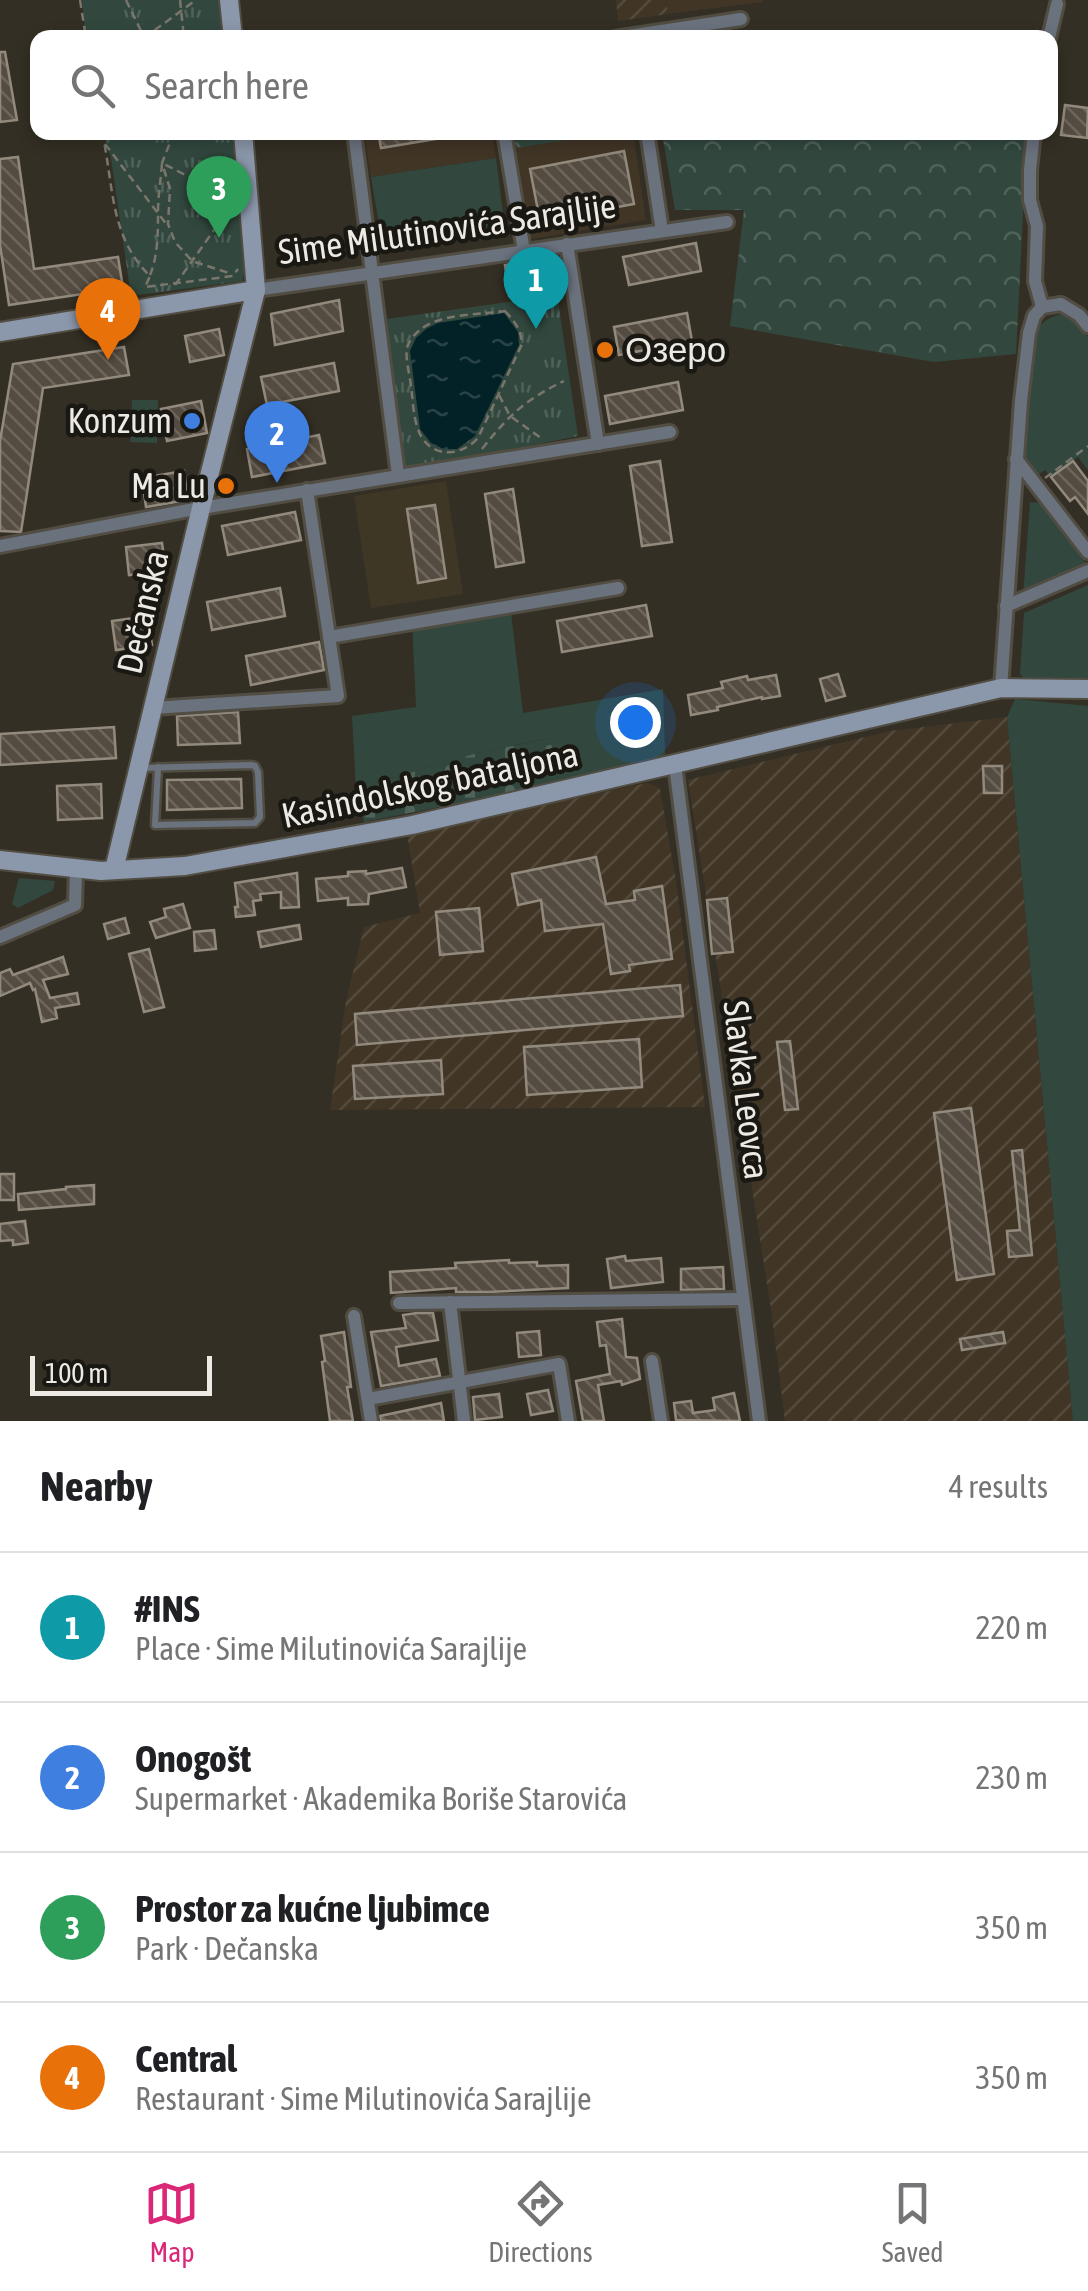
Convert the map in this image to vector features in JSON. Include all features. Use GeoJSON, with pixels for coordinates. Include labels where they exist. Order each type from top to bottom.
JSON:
{"type":"FeatureCollection","features":[{"type":"Feature","properties":{"kind":"street"},"geometry":{"type":"LineString","coordinates":[[230,0],[232,30]]}},
{"type":"Feature","properties":{"kind":"street"},"geometry":{"type":"LineString","coordinates":[[1051,30],[1057,4]]}},
{"type":"Feature","properties":{"kind":"street"},"geometry":{"type":"LineString","coordinates":[[670,30],[741,19]]}},
{"type":"Feature","properties":{"kind":"street","name":"Dečanska"},"geometry":{"type":"LineString","coordinates":[[114,870],[148,768],[153,708],[256,290],[244,140]]}},
{"type":"Feature","properties":{"kind":"street"},"geometry":{"type":"LineString","coordinates":[[355,140],[398,475]]}},
{"type":"Feature","properties":{"kind":"street"},"geometry":{"type":"LineString","coordinates":[[505,140],[524,251]]}},
{"type":"Feature","properties":{"kind":"street"},"geometry":{"type":"LineString","coordinates":[[648,140],[662,231]]}},
{"type":"Feature","properties":{"kind":"street"},"geometry":{"type":"LineString","coordinates":[[1033,140],[1030,200],[1037,226],[1035,281],[1042,307]]}},
{"type":"Feature","properties":{"kind":"street","name":"Sime Milutinovića Sarajlije"},"geometry":{"type":"LineString","coordinates":[[0,332],[256,290],[727,222]]}},
{"type":"Feature","properties":{"kind":"street"},"geometry":{"type":"LineString","coordinates":[[567,244],[598,444]]}},
{"type":"Feature","properties":{"kind":"street"},"geometry":{"type":"LineString","coordinates":[[1001,688],[1020,401],[1030,332],[1034,316],[1042,307],[1061,304],[1088,326]]}},
{"type":"Feature","properties":{"kind":"street"},"geometry":{"type":"LineString","coordinates":[[0,546],[201,508],[670,432]]}},
{"type":"Feature","properties":{"kind":"street"},"geometry":{"type":"LineString","coordinates":[[1016,460],[1088,552]]}},
{"type":"Feature","properties":{"kind":"street"},"geometry":{"type":"LineString","coordinates":[[153,708],[338,696],[307,490]]}},
{"type":"Feature","properties":{"kind":"street"},"geometry":{"type":"LineString","coordinates":[[1006,606],[1088,571]]}},
{"type":"Feature","properties":{"kind":"street"},"geometry":{"type":"LineString","coordinates":[[329,637],[618,588]]}},
{"type":"Feature","properties":{"kind":"street","name":"Kasindolskog bataljona"},"geometry":{"type":"LineString","coordinates":[[0,860],[76,869],[185,866],[412,825],[1001,688],[1088,689]]}},
{"type":"Feature","properties":{"kind":"street","name":"Slavka Leovca"},"geometry":{"type":"LineString","coordinates":[[674,765],[759,1421]]}},
{"type":"Feature","properties":{"kind":"street"},"geometry":{"type":"LineString","coordinates":[[0,937],[75,905],[76,869]]}},
{"type":"Feature","properties":{"kind":"street"},"geometry":{"type":"LineString","coordinates":[[399,1303],[742,1299]]}},
{"type":"Feature","properties":{"kind":"street"},"geometry":{"type":"LineString","coordinates":[[450,1302],[464,1421]]}},
{"type":"Feature","properties":{"kind":"street"},"geometry":{"type":"LineString","coordinates":[[354,1316],[371,1421]]}},
{"type":"Feature","properties":{"kind":"street"},"geometry":{"type":"LineString","coordinates":[[652,1361],[662,1421]]}},
{"type":"Feature","properties":{"kind":"street"},"geometry":{"type":"LineString","coordinates":[[368,1399],[559,1364],[568,1421]]}},
{"type":"Feature","properties":{"kind":"lane"},"geometry":{"type":"LineString","coordinates":[[255,766],[260,817],[245,823],[154,825],[148,768],[255,766]]}},
{"type":"Feature","properties":{"kind":"path"},"geometry":{"type":"LineString","coordinates":[[80,0],[85,30]]}},
{"type":"Feature","properties":{"kind":"path"},"geometry":{"type":"LineString","coordinates":[[126,0],[140,30]]}},
{"type":"Feature","properties":{"kind":"path"},"geometry":{"type":"LineString","coordinates":[[180,0],[183,30]]}},
{"type":"Feature","properties":{"kind":"path"},"geometry":{"type":"LineString","coordinates":[[155,30],[196,0]]}},
{"type":"Feature","properties":{"kind":"path"},"geometry":{"type":"LineString","coordinates":[[171,140],[162,163],[153,268],[145,287],[234,274],[241,264]]}},
{"type":"Feature","properties":{"kind":"path"},"geometry":{"type":"LineString","coordinates":[[104,142],[192,261],[234,274]]}},
{"type":"Feature","properties":{"kind":"path"},"geometry":{"type":"LineString","coordinates":[[104,142],[120,233],[134,260],[150,276]]}},
{"type":"Feature","properties":{"kind":"path"},"geometry":{"type":"LineString","coordinates":[[162,163],[235,201]]}},
{"type":"Feature","properties":{"kind":"path"},"geometry":{"type":"LineString","coordinates":[[162,163],[170,189],[170,228]]}},
{"type":"Feature","properties":{"kind":"path"},"geometry":{"type":"LineString","coordinates":[[235,201],[236,216]]}},
{"type":"Feature","properties":{"kind":"path"},"geometry":{"type":"LineString","coordinates":[[175,285],[235,201]]}},
{"type":"Feature","properties":{"kind":"path"},"geometry":{"type":"LineString","coordinates":[[505,311],[521,332],[522,344],[498,394],[478,438],[458,452],[443,455],[417,430],[406,350],[413,336],[437,320],[505,311]]}},
{"type":"Feature","properties":{"kind":"path"},"geometry":{"type":"LineString","coordinates":[[482,450],[525,402],[564,381]]}},
{"type":"Feature","properties":{"kind":"path"},"geometry":{"type":"LineString","coordinates":[[498,394],[510,416],[543,439]]}},
{"type":"Feature","properties":{"kind":"path"},"geometry":{"type":"LineString","coordinates":[[1036,485],[1088,446]]}},
{"type":"Feature","properties":{"kind":"shaded area"},"geometry":{"type":"Polygon","coordinates":[[[616,0],[666,0],[668,14],[618,21],[616,0]]]}},
{"type":"Feature","properties":{"kind":"shaded area"},"geometry":{"type":"Polygon","coordinates":[[[666,0],[763,0],[763,2],[668,14],[666,0]]]}},
{"type":"Feature","properties":{"kind":"shaded area"},"geometry":{"type":"Polygon","coordinates":[[[365,140],[493,140],[496,158],[371,177],[365,140]]]}},
{"type":"Feature","properties":{"kind":"shaded area"},"geometry":{"type":"Polygon","coordinates":[[[567,140],[634,140],[646,220],[531,239],[516,148],[567,140]]]}},
{"type":"Feature","properties":{"kind":"shaded area"},"geometry":{"type":"Polygon","coordinates":[[[446,481],[463,594],[371,608],[354,496],[446,481]]]}},
{"type":"Feature","properties":{"kind":"shaded area"},"geometry":{"type":"Polygon","coordinates":[[[1007,717],[1073,1421],[785,1421],[688,780],[890,731],[1007,717]]]}},
{"type":"Feature","properties":{"kind":"shaded area"},"geometry":{"type":"Polygon","coordinates":[[[647,783],[660,789],[705,1107],[330,1110],[346,1001],[364,927],[420,913],[407,834],[647,783]]]}},
{"type":"Feature","properties":{"kind":"green space"},"geometry":{"type":"Polygon","coordinates":[[[82,0],[219,0],[222,30],[85,30],[82,0]]]}},
{"type":"Feature","properties":{"kind":"green space"},"geometry":{"type":"Polygon","coordinates":[[[105,140],[235,140],[248,253],[242,281],[131,296],[105,140]]]}},
{"type":"Feature","properties":{"kind":"green space"},"geometry":{"type":"Polygon","coordinates":[[[515,140],[567,140],[516,148],[515,140]]]}},
{"type":"Feature","properties":{"kind":"green space"},"geometry":{"type":"Polygon","coordinates":[[[663,140],[1027,140],[1016,354],[934,362],[730,326],[744,210],[675,210],[663,140]]]}},
{"type":"Feature","properties":{"kind":"green space"},"geometry":{"type":"Polygon","coordinates":[[[496,158],[504,221],[500,230],[401,247],[389,247],[382,242],[371,177],[496,158]]]}},
{"type":"Feature","properties":{"kind":"green space"},"geometry":{"type":"Polygon","coordinates":[[[557,295],[578,436],[402,471],[387,319],[557,295]]]}},
{"type":"Feature","properties":{"kind":"green space"},"geometry":{"type":"Polygon","coordinates":[[[1062,314],[1088,337],[1088,470],[1078,457],[1051,477],[1045,470],[1036,476],[1022,459],[1033,345],[1042,324],[1062,314]]]}},
{"type":"Feature","properties":{"kind":"green space"},"geometry":{"type":"Polygon","coordinates":[[[132,400],[158,400],[157,443],[130,442],[132,400]]]}},
{"type":"Feature","properties":{"kind":"green space"},"geometry":{"type":"Polygon","coordinates":[[[1030,502],[1042,503],[1088,567],[1023,597],[1030,502]]]}},
{"type":"Feature","properties":{"kind":"green space"},"geometry":{"type":"Polygon","coordinates":[[[1088,585],[1088,685],[1026,683],[1020,673],[1024,613],[1088,585]]]}},
{"type":"Feature","properties":{"kind":"green space"},"geometry":{"type":"Polygon","coordinates":[[[511,613],[523,713],[663,689],[665,755],[560,783],[549,738],[477,753],[356,789],[352,716],[416,707],[412,620],[511,613]]]}},
{"type":"Feature","properties":{"kind":"green space"},"geometry":{"type":"Polygon","coordinates":[[[1015,699],[1088,706],[1088,1421],[1073,1421],[1007,717],[1015,699]]]}},
{"type":"Feature","properties":{"kind":"green space"},"geometry":{"type":"Polygon","coordinates":[[[550,738],[560,783],[364,822],[356,789],[477,753],[550,738]]]}},
{"type":"Feature","properties":{"kind":"green space"},"geometry":{"type":"Polygon","coordinates":[[[19,878],[55,881],[53,890],[18,908],[12,904],[19,878]]]}},
{"type":"Feature","properties":{"kind":"water"},"geometry":{"type":"Polygon","coordinates":[[[504,313],[518,332],[519,345],[475,436],[457,449],[443,449],[431,443],[420,429],[410,351],[416,338],[438,323],[504,313]]]}},
{"type":"Feature","properties":{"kind":"building"},"geometry":{"type":"Polygon","coordinates":[[[0,52],[5,52],[17,120],[0,122],[0,52]]]}},
{"type":"Feature","properties":{"kind":"building"},"geometry":{"type":"Polygon","coordinates":[[[1065,105],[1088,108],[1087,138],[1061,135],[1065,105]]]}},
{"type":"Feature","properties":{"kind":"building"},"geometry":{"type":"Polygon","coordinates":[[[380,140],[430,140],[381,148],[380,140]]]}},
{"type":"Feature","properties":{"kind":"building"},"geometry":{"type":"Polygon","coordinates":[[[624,151],[634,204],[540,221],[530,169],[624,151]]]}},
{"type":"Feature","properties":{"kind":"building"},"geometry":{"type":"Polygon","coordinates":[[[18,157],[34,269],[118,257],[123,288],[9,305],[0,245],[0,159],[18,157]]]}},
{"type":"Feature","properties":{"kind":"building"},"geometry":{"type":"Polygon","coordinates":[[[696,243],[701,271],[629,285],[623,257],[696,243]]]}},
{"type":"Feature","properties":{"kind":"building"},"geometry":{"type":"Polygon","coordinates":[[[528,262],[531,294],[509,296],[505,265],[528,262]]]}},
{"type":"Feature","properties":{"kind":"building"},"geometry":{"type":"Polygon","coordinates":[[[339,300],[343,331],[275,345],[271,314],[339,300]]]}},
{"type":"Feature","properties":{"kind":"building"},"geometry":{"type":"Polygon","coordinates":[[[687,313],[692,341],[619,355],[614,327],[687,313]]]}},
{"type":"Feature","properties":{"kind":"building"},"geometry":{"type":"Polygon","coordinates":[[[219,329],[224,355],[190,362],[185,336],[219,329]]]}},
{"type":"Feature","properties":{"kind":"building"},"geometry":{"type":"Polygon","coordinates":[[[124,347],[129,375],[43,388],[21,532],[0,531],[0,441],[13,364],[124,347]]]}},
{"type":"Feature","properties":{"kind":"building"},"geometry":{"type":"Polygon","coordinates":[[[334,363],[339,391],[267,405],[261,377],[334,363]]]}},
{"type":"Feature","properties":{"kind":"building"},"geometry":{"type":"Polygon","coordinates":[[[678,382],[683,410],[610,424],[605,396],[678,382]]]}},
{"type":"Feature","properties":{"kind":"building"},"geometry":{"type":"Polygon","coordinates":[[[201,401],[207,433],[167,441],[161,409],[201,401]]]}},
{"type":"Feature","properties":{"kind":"building"},"geometry":{"type":"Polygon","coordinates":[[[319,435],[325,463],[252,477],[247,449],[319,435]]]}},
{"type":"Feature","properties":{"kind":"building"},"geometry":{"type":"Polygon","coordinates":[[[660,461],[672,542],[642,546],[630,466],[660,461]]]}},
{"type":"Feature","properties":{"kind":"building"},"geometry":{"type":"Polygon","coordinates":[[[1073,461],[1088,481],[1088,514],[1075,497],[1070,501],[1051,477],[1073,461]]]}},
{"type":"Feature","properties":{"kind":"building"},"geometry":{"type":"Polygon","coordinates":[[[184,471],[188,500],[146,507],[142,478],[184,471]]]}},
{"type":"Feature","properties":{"kind":"building"},"geometry":{"type":"Polygon","coordinates":[[[513,489],[524,562],[496,567],[485,494],[513,489]]]}},
{"type":"Feature","properties":{"kind":"building"},"geometry":{"type":"Polygon","coordinates":[[[435,505],[446,578],[418,583],[407,509],[435,505]]]}},
{"type":"Feature","properties":{"kind":"building"},"geometry":{"type":"Polygon","coordinates":[[[295,512],[301,540],[228,555],[222,526],[295,512]]]}},
{"type":"Feature","properties":{"kind":"building"},"geometry":{"type":"Polygon","coordinates":[[[162,543],[166,571],[129,575],[126,547],[162,543]]]}},
{"type":"Feature","properties":{"kind":"building"},"geometry":{"type":"Polygon","coordinates":[[[280,588],[285,616],[212,630],[207,602],[280,588]]]}},
{"type":"Feature","properties":{"kind":"building"},"geometry":{"type":"Polygon","coordinates":[[[646,605],[652,636],[562,652],[557,621],[646,605]]]}},
{"type":"Feature","properties":{"kind":"building"},"geometry":{"type":"Polygon","coordinates":[[[148,616],[152,645],[116,650],[112,621],[148,616]]]}},
{"type":"Feature","properties":{"kind":"building"},"geometry":{"type":"Polygon","coordinates":[[[319,642],[324,670],[251,685],[246,656],[319,642]]]}},
{"type":"Feature","properties":{"kind":"building"},"geometry":{"type":"Polygon","coordinates":[[[838,674],[845,696],[826,701],[820,679],[838,674]]]}},
{"type":"Feature","properties":{"kind":"building"},"geometry":{"type":"Polygon","coordinates":[[[776,675],[780,696],[691,715],[688,695],[723,688],[721,682],[747,676],[748,680],[776,675]]]}},
{"type":"Feature","properties":{"kind":"building"},"geometry":{"type":"Polygon","coordinates":[[[238,712],[240,743],[178,745],[177,716],[238,712]]]}},
{"type":"Feature","properties":{"kind":"building"},"geometry":{"type":"Polygon","coordinates":[[[114,727],[116,758],[0,765],[0,734],[114,727]]]}},
{"type":"Feature","properties":{"kind":"building"},"geometry":{"type":"Polygon","coordinates":[[[983,766],[1002,766],[1002,793],[984,793],[983,766]]]}},
{"type":"Feature","properties":{"kind":"building"},"geometry":{"type":"Polygon","coordinates":[[[241,779],[242,808],[167,810],[167,780],[241,779]]]}},
{"type":"Feature","properties":{"kind":"building"},"geometry":{"type":"Polygon","coordinates":[[[101,784],[102,818],[58,820],[57,786],[101,784]]]}},
{"type":"Feature","properties":{"kind":"building"},"geometry":{"type":"Polygon","coordinates":[[[596,857],[606,904],[635,900],[634,891],[662,886],[672,959],[629,965],[630,971],[611,974],[603,924],[545,931],[541,900],[518,905],[512,874],[596,857]]]}},
{"type":"Feature","properties":{"kind":"building"},"geometry":{"type":"Polygon","coordinates":[[[402,868],[406,887],[369,894],[368,904],[348,905],[348,898],[318,901],[316,879],[402,868]]]}},
{"type":"Feature","properties":{"kind":"building"},"geometry":{"type":"Polygon","coordinates":[[[297,873],[299,907],[281,908],[281,892],[260,894],[261,900],[253,901],[255,915],[236,917],[235,883],[297,873]]]}},
{"type":"Feature","properties":{"kind":"building"},"geometry":{"type":"Polygon","coordinates":[[[727,898],[733,952],[712,954],[707,900],[727,898]]]}},
{"type":"Feature","properties":{"kind":"building"},"geometry":{"type":"Polygon","coordinates":[[[183,904],[190,928],[156,938],[150,922],[166,917],[164,909],[183,904]]]}},
{"type":"Feature","properties":{"kind":"building"},"geometry":{"type":"Polygon","coordinates":[[[479,908],[483,951],[440,955],[436,912],[479,908]]]}},
{"type":"Feature","properties":{"kind":"building"},"geometry":{"type":"Polygon","coordinates":[[[125,918],[129,933],[108,939],[104,924],[125,918]]]}},
{"type":"Feature","properties":{"kind":"building"},"geometry":{"type":"Polygon","coordinates":[[[299,925],[301,939],[261,947],[258,932],[299,925]]]}},
{"type":"Feature","properties":{"kind":"building"},"geometry":{"type":"Polygon","coordinates":[[[214,930],[216,949],[195,951],[194,932],[214,930]]]}},
{"type":"Feature","properties":{"kind":"building"},"geometry":{"type":"Polygon","coordinates":[[[149,949],[164,1007],[144,1012],[129,954],[149,949]]]}},
{"type":"Feature","properties":{"kind":"building"},"geometry":{"type":"Polygon","coordinates":[[[63,957],[68,974],[43,980],[50,998],[77,993],[79,1004],[55,1008],[57,1018],[42,1022],[35,989],[30,983],[0,996],[0,973],[10,969],[13,975],[63,957]]]}},
{"type":"Feature","properties":{"kind":"building"},"geometry":{"type":"Polygon","coordinates":[[[680,985],[683,1016],[357,1045],[355,1014],[680,985]]]}},
{"type":"Feature","properties":{"kind":"building"},"geometry":{"type":"Polygon","coordinates":[[[639,1039],[642,1087],[527,1095],[524,1047],[639,1039]]]}},
{"type":"Feature","properties":{"kind":"building"},"geometry":{"type":"Polygon","coordinates":[[[790,1041],[798,1109],[785,1110],[777,1042],[790,1041]]]}},
{"type":"Feature","properties":{"kind":"building"},"geometry":{"type":"Polygon","coordinates":[[[441,1060],[443,1094],[355,1099],[353,1066],[441,1060]]]}},
{"type":"Feature","properties":{"kind":"building"},"geometry":{"type":"Polygon","coordinates":[[[971,1108],[994,1274],[957,1280],[934,1113],[971,1108]]]}},
{"type":"Feature","properties":{"kind":"building"},"geometry":{"type":"Polygon","coordinates":[[[1022,1150],[1032,1255],[1009,1257],[1007,1231],[1020,1230],[1012,1151],[1022,1150]]]}},
{"type":"Feature","properties":{"kind":"building"},"geometry":{"type":"Polygon","coordinates":[[[0,1174],[14,1174],[14,1200],[0,1200],[0,1174]]]}},
{"type":"Feature","properties":{"kind":"building"},"geometry":{"type":"Polygon","coordinates":[[[94,1185],[94,1204],[19,1210],[18,1194],[94,1185]]]}},
{"type":"Feature","properties":{"kind":"building"},"geometry":{"type":"Polygon","coordinates":[[[25,1221],[28,1243],[13,1245],[13,1240],[0,1241],[0,1224],[25,1221]]]}},
{"type":"Feature","properties":{"kind":"building"},"geometry":{"type":"Polygon","coordinates":[[[625,1256],[626,1261],[661,1258],[663,1282],[611,1288],[607,1259],[625,1256]]]}},
{"type":"Feature","properties":{"kind":"building"},"geometry":{"type":"Polygon","coordinates":[[[509,1260],[537,1262],[537,1266],[568,1265],[568,1288],[456,1292],[456,1288],[391,1293],[390,1272],[509,1260]]]}},
{"type":"Feature","properties":{"kind":"building"},"geometry":{"type":"Polygon","coordinates":[[[723,1267],[724,1289],[681,1290],[681,1269],[723,1267]]]}},
{"type":"Feature","properties":{"kind":"building"},"geometry":{"type":"Polygon","coordinates":[[[433,1313],[438,1340],[396,1347],[399,1366],[436,1359],[440,1376],[381,1386],[371,1332],[406,1328],[403,1315],[433,1313]]]}},
{"type":"Feature","properties":{"kind":"building"},"geometry":{"type":"Polygon","coordinates":[[[622,1319],[626,1357],[637,1358],[640,1379],[622,1385],[621,1381],[598,1385],[604,1421],[583,1421],[576,1381],[610,1374],[606,1345],[600,1346],[597,1322],[622,1319]]]}},
{"type":"Feature","properties":{"kind":"building"},"geometry":{"type":"Polygon","coordinates":[[[539,1331],[541,1355],[519,1357],[517,1333],[539,1331]]]}},
{"type":"Feature","properties":{"kind":"building"},"geometry":{"type":"Polygon","coordinates":[[[344,1332],[353,1421],[330,1421],[321,1336],[344,1332]]]}},
{"type":"Feature","properties":{"kind":"building"},"geometry":{"type":"Polygon","coordinates":[[[1003,1332],[1005,1343],[962,1350],[960,1339],[1003,1332]]]}},
{"type":"Feature","properties":{"kind":"building"},"geometry":{"type":"Polygon","coordinates":[[[548,1390],[553,1411],[531,1415],[527,1394],[548,1390]]]}},
{"type":"Feature","properties":{"kind":"building"},"geometry":{"type":"Polygon","coordinates":[[[734,1393],[740,1421],[676,1420],[674,1403],[691,1401],[693,1413],[715,1410],[713,1398],[734,1393]]]}},
{"type":"Feature","properties":{"kind":"building"},"geometry":{"type":"Polygon","coordinates":[[[499,1394],[502,1417],[475,1420],[473,1397],[499,1394]]]}},
{"type":"Feature","properties":{"kind":"building"},"geometry":{"type":"Polygon","coordinates":[[[441,1403],[444,1421],[381,1421],[380,1416],[441,1403]]]}},
{"type":"Feature","properties":{"kind":"place","name":"Prostor za kućne ljubimce"},"geometry":{"type":"Point","coordinates":[219,238]}},
{"type":"Feature","properties":{"kind":"place","name":"#INS"},"geometry":{"type":"Point","coordinates":[536,329]}},
{"type":"Feature","properties":{"kind":"place","name":"Озеро"},"geometry":{"type":"Point","coordinates":[605,350]}},
{"type":"Feature","properties":{"kind":"place","name":"Central"},"geometry":{"type":"Point","coordinates":[108,360]}},
{"type":"Feature","properties":{"kind":"place","name":"Konzum"},"geometry":{"type":"Point","coordinates":[192,421]}},
{"type":"Feature","properties":{"kind":"place","name":"Onogošt"},"geometry":{"type":"Point","coordinates":[277,483]}},
{"type":"Feature","properties":{"kind":"place","name":"Ma Lu"},"geometry":{"type":"Point","coordinates":[226,486]}}]}
